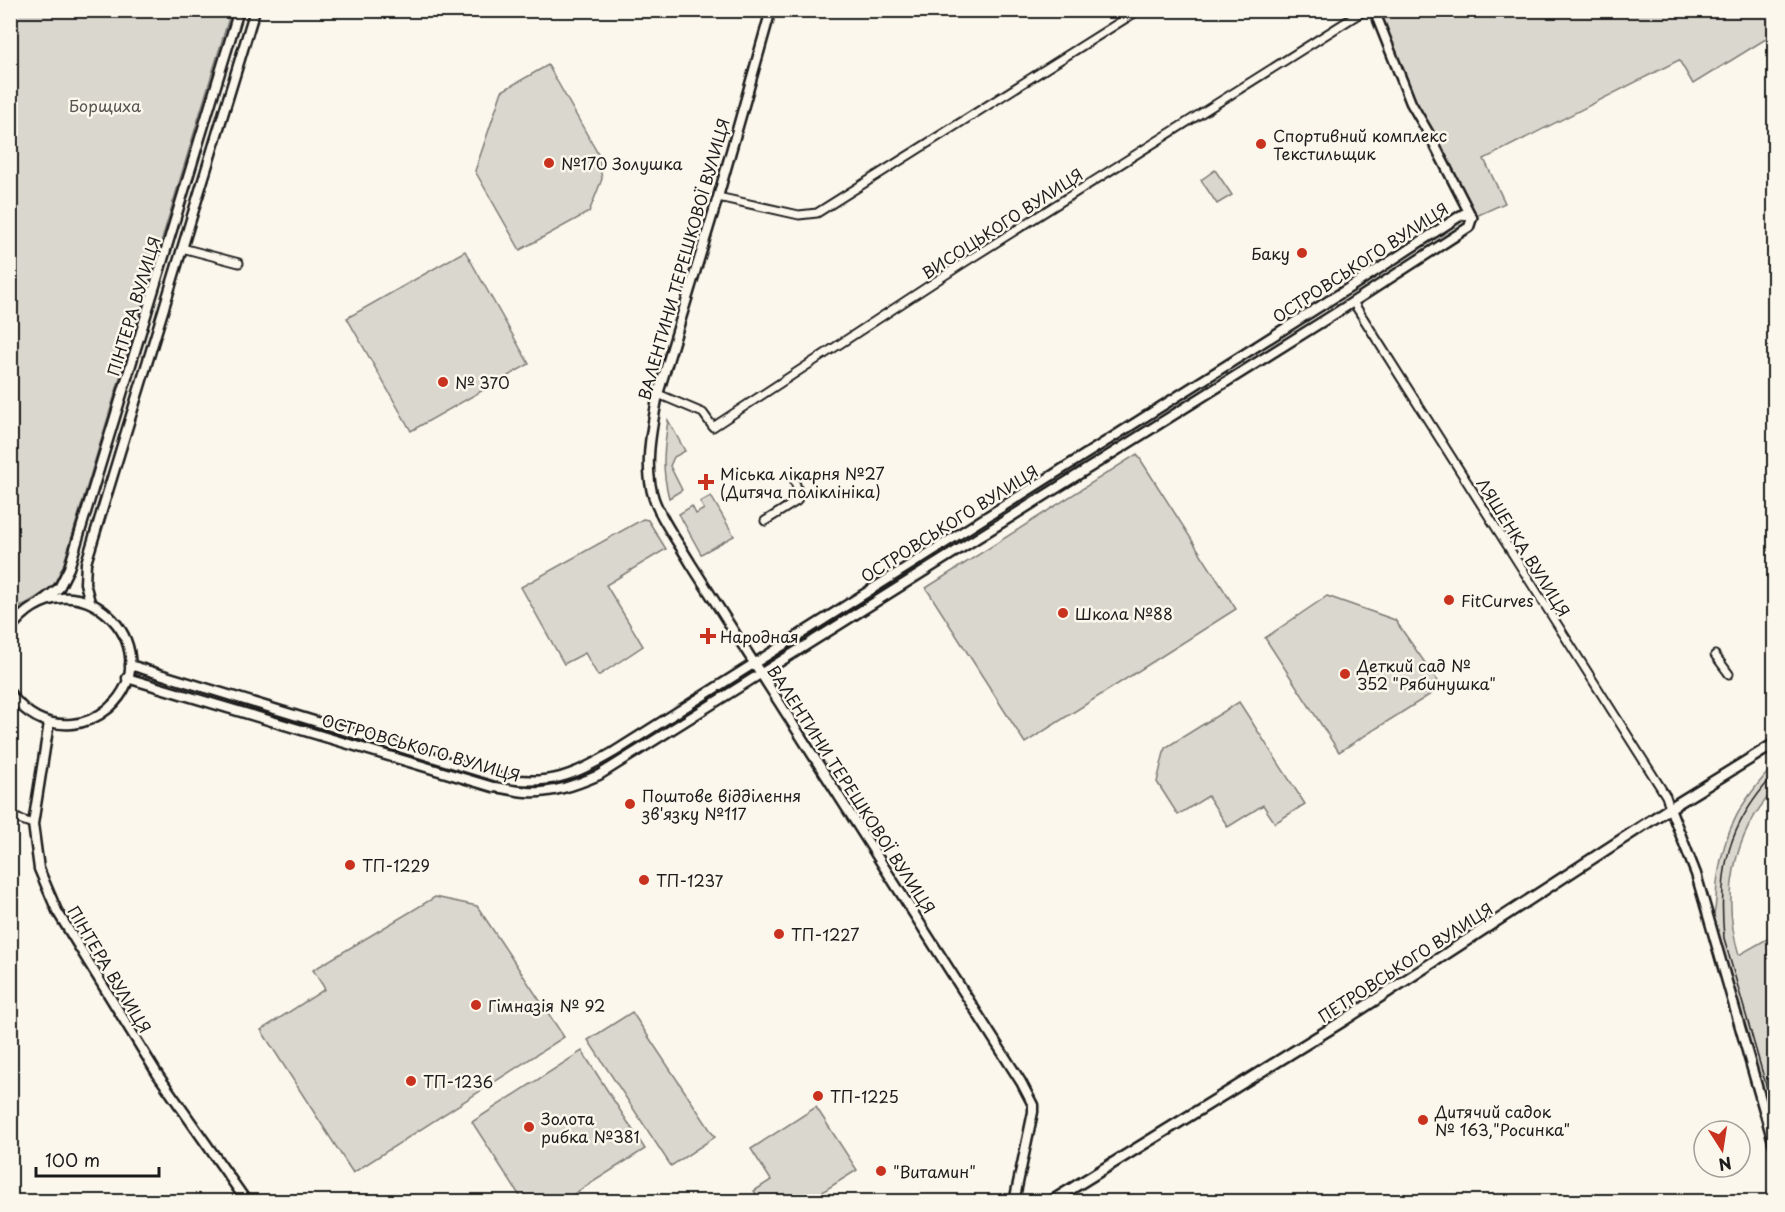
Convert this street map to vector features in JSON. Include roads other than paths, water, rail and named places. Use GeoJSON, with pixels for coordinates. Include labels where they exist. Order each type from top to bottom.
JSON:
{"type":"FeatureCollection","features":[{"type":"Feature","properties":{"kind":"main road","name":"ПЕТРОВСЬКОГО ВУЛИЦЯ"},"geometry":{"type":"LineString","coordinates":[[1050,1202],[1343,1021],[1670,808],[1774,744]]}},
{"type":"Feature","properties":{"kind":"street","name":"ПІНТЕРА ВУЛИЦЯ"},"geometry":{"type":"LineString","coordinates":[[10,629],[19,618],[59,588],[69,568],[239,10]]}},
{"type":"Feature","properties":{"kind":"street","name":"ПІНТЕРА ВУЛИЦЯ"},"geometry":{"type":"LineString","coordinates":[[90,602],[85,583],[86,563],[255,10]]}},
{"type":"Feature","properties":{"kind":"street","name":"ВАЛЕНТИНИ ТЕРЕШКОВОЇ ВУЛИЦЯ"},"geometry":{"type":"LineString","coordinates":[[771,10],[718,197],[658,394],[652,426],[650,483],[658,508],[691,564],[1021,1082],[1033,1106],[1014,1202]]}},
{"type":"Feature","properties":{"kind":"street"},"geometry":{"type":"LineString","coordinates":[[718,197],[799,215],[817,213],[1139,10]]}},
{"type":"Feature","properties":{"kind":"street","name":"ВИСОЦЬКОГО ВУЛИЦЯ"},"geometry":{"type":"LineString","coordinates":[[658,394],[703,412],[713,427],[972,257],[1365,10]]}},
{"type":"Feature","properties":{"kind":"street"},"geometry":{"type":"LineString","coordinates":[[1374,10],[1411,103],[1430,134],[1472,218]]}},
{"type":"Feature","properties":{"kind":"street"},"geometry":{"type":"LineString","coordinates":[[197,150],[211,155]]}},
{"type":"Feature","properties":{"kind":"street"},"geometry":{"type":"LineString","coordinates":[[193,161],[207,165]]}},
{"type":"Feature","properties":{"kind":"street","name":"ОСТРОВСЬКОГО ВУЛИЦЯ"},"geometry":{"type":"LineString","coordinates":[[127,678],[493,787],[527,792],[551,791],[576,785],[599,774],[1353,302],[1469,227],[1472,218],[1463,214],[614,752],[584,769],[565,776],[534,782],[501,778],[130,665]]}},
{"type":"Feature","properties":{"kind":"street"},"geometry":{"type":"LineString","coordinates":[[182,248],[239,263]]}},
{"type":"Feature","properties":{"kind":"street","name":"ЛЯШЕНКА ВУЛИЦЯ"},"geometry":{"type":"LineString","coordinates":[[1353,302],[1660,786],[1670,808]]}},
{"type":"Feature","properties":{"kind":"street"},"geometry":{"type":"LineString","coordinates":[[765,520],[797,501],[799,494],[795,482]]}},
{"type":"Feature","properties":{"kind":"street"},"geometry":{"type":"LineString","coordinates":[[10,693],[30,714],[49,723],[79,724],[100,716],[116,701],[127,678],[130,665],[129,650],[125,637],[108,613],[90,602],[72,598],[41,602]]}},
{"type":"Feature","properties":{"kind":"street"},"geometry":{"type":"LineString","coordinates":[[1715,655],[1729,674]]}},
{"type":"Feature","properties":{"kind":"street"},"geometry":{"type":"LineString","coordinates":[[308,732],[312,721]]}},
{"type":"Feature","properties":{"kind":"street","name":"ПІНТЕРА ВУЛИЦЯ"},"geometry":{"type":"LineString","coordinates":[[49,723],[33,824],[39,869],[57,911],[158,1075],[247,1202]]}},
{"type":"Feature","properties":{"kind":"street"},"geometry":{"type":"LineString","coordinates":[[430,768],[439,759]]}},
{"type":"Feature","properties":{"kind":"street"},"geometry":{"type":"LineString","coordinates":[[1670,808],[1696,874],[1762,1096],[1774,1145]]}},
{"type":"Feature","properties":{"kind":"street"},"geometry":{"type":"LineString","coordinates":[[10,816],[33,824]]}},
{"type":"Feature","properties":{"kind":"tram line"},"geometry":{"type":"LineString","coordinates":[[1774,775],[1758,794],[1736,831],[1725,870],[1722,914],[1724,938],[1774,1113]]}},
{"type":"Feature","properties":{"kind":"place","name":"Спортивний комплекс Текстильщик"},"geometry":{"type":"Point","coordinates":[1261,144]}},
{"type":"Feature","properties":{"kind":"place","name":"№170 Золушка"},"geometry":{"type":"Point","coordinates":[549,163]}},
{"type":"Feature","properties":{"kind":"place","name":"Баку"},"geometry":{"type":"Point","coordinates":[1302,253]}},
{"type":"Feature","properties":{"kind":"place","name":"№ 370"},"geometry":{"type":"Point","coordinates":[443,382]}},
{"type":"Feature","properties":{"kind":"place","name":"Міська лікарня №27 (Дитяча поліклініка)"},"geometry":{"type":"Point","coordinates":[706,482]}},
{"type":"Feature","properties":{"kind":"place","name":"FitCurves"},"geometry":{"type":"Point","coordinates":[1449,600]}},
{"type":"Feature","properties":{"kind":"place","name":"Школа №88"},"geometry":{"type":"Point","coordinates":[1063,613]}},
{"type":"Feature","properties":{"kind":"place","name":"Народная"},"geometry":{"type":"Point","coordinates":[708,636]}},
{"type":"Feature","properties":{"kind":"place","name":"Деткий сад № 352 \"Рябинушка\""},"geometry":{"type":"Point","coordinates":[1345,674]}},
{"type":"Feature","properties":{"kind":"place","name":"Поштове відділення зв'язку №117"},"geometry":{"type":"Point","coordinates":[630,804]}},
{"type":"Feature","properties":{"kind":"place","name":"ТП-1229"},"geometry":{"type":"Point","coordinates":[350,865]}},
{"type":"Feature","properties":{"kind":"place","name":"ТП-1237"},"geometry":{"type":"Point","coordinates":[644,880]}},
{"type":"Feature","properties":{"kind":"place","name":"ТП-1227"},"geometry":{"type":"Point","coordinates":[779,934]}},
{"type":"Feature","properties":{"kind":"place","name":"Гімназія № 92"},"geometry":{"type":"Point","coordinates":[476,1005]}},
{"type":"Feature","properties":{"kind":"place","name":"ТП-1236"},"geometry":{"type":"Point","coordinates":[411,1081]}},
{"type":"Feature","properties":{"kind":"place","name":"ТП-1225"},"geometry":{"type":"Point","coordinates":[818,1096]}},
{"type":"Feature","properties":{"kind":"place","name":"Дитячий садок № 163,\"Росинка\""},"geometry":{"type":"Point","coordinates":[1423,1120]}},
{"type":"Feature","properties":{"kind":"place","name":"Золота рибка №381"},"geometry":{"type":"Point","coordinates":[529,1127]}},
{"type":"Feature","properties":{"kind":"place","name":"\"Витамин\""},"geometry":{"type":"Point","coordinates":[881,1171]}},
{"type":"Feature","properties":{"kind":"park label","name":"Борщиха"},"geometry":{"type":"Point","coordinates":[105,105]}}]}
